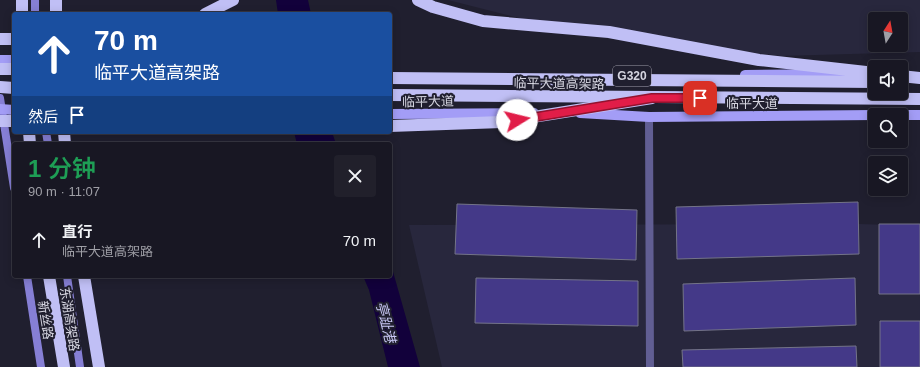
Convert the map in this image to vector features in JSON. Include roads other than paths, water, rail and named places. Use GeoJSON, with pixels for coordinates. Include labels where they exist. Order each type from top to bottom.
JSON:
{"type":"FeatureCollection","features":[{"type":"Feature","properties":{"kind":"highway"},"geometry":{"type":"LineString","coordinates":[[22,0],[22,12]]}},
{"type":"Feature","properties":{"kind":"highway"},"geometry":{"type":"LineString","coordinates":[[56,0],[56,12]]}},
{"type":"Feature","properties":{"kind":"highway"},"geometry":{"type":"LineString","coordinates":[[209,12],[233,0]]}},
{"type":"Feature","properties":{"kind":"highway"},"geometry":{"type":"LineString","coordinates":[[418,0],[433,7],[483,21],[609,32],[759,60],[868,72]]}},
{"type":"Feature","properties":{"kind":"highway"},"geometry":{"type":"LineString","coordinates":[[0,38],[12,39]]}},
{"type":"Feature","properties":{"kind":"highway"},"geometry":{"type":"LineString","coordinates":[[0,69],[12,69]]}},
{"type":"Feature","properties":{"kind":"highway"},"geometry":{"type":"LineString","coordinates":[[908,76],[920,78]]}},
{"type":"Feature","properties":{"kind":"highway","name":"临平大道高架路"},"geometry":{"type":"LineString","coordinates":[[392,78],[868,82]]}},
{"type":"Feature","properties":{"kind":"highway"},"geometry":{"type":"LineString","coordinates":[[908,82],[920,82]]}},
{"type":"Feature","properties":{"kind":"highway"},"geometry":{"type":"LineString","coordinates":[[0,88],[12,88]]}},
{"type":"Feature","properties":{"kind":"highway","name":"临平大道高架路"},"geometry":{"type":"LineString","coordinates":[[392,95],[920,99]]}},
{"type":"Feature","properties":{"kind":"highway"},"geometry":{"type":"LineString","coordinates":[[392,126],[502,122],[652,98]]}},
{"type":"Feature","properties":{"kind":"highway"},"geometry":{"type":"LineString","coordinates":[[1,113],[12,120]]}},
{"type":"Feature","properties":{"kind":"highway","name":"东湖高架路"},"geometry":{"type":"LineString","coordinates":[[49,278],[64,367]]}},
{"type":"Feature","properties":{"kind":"highway","name":"东湖高架路"},"geometry":{"type":"LineString","coordinates":[[84,278],[99,367]]}},
{"type":"Feature","properties":{"kind":"main road"},"geometry":{"type":"LineString","coordinates":[[35,0],[35,12]]}},
{"type":"Feature","properties":{"kind":"main road"},"geometry":{"type":"LineString","coordinates":[[0,60],[12,60]]}},
{"type":"Feature","properties":{"kind":"main road","name":"临平大道"},"geometry":{"type":"LineString","coordinates":[[392,74],[559,77],[868,73]]}},
{"type":"Feature","properties":{"kind":"main road"},"geometry":{"type":"LineString","coordinates":[[908,74],[920,73]]}},
{"type":"Feature","properties":{"kind":"main road"},"geometry":{"type":"LineString","coordinates":[[0,98],[1,113],[12,176]]}},
{"type":"Feature","properties":{"kind":"main road"},"geometry":{"type":"LineString","coordinates":[[1,113],[12,110]]}},
{"type":"Feature","properties":{"kind":"main road","name":"临平大道"},"geometry":{"type":"LineString","coordinates":[[392,114],[574,112],[649,117],[868,115]]}},
{"type":"Feature","properties":{"kind":"main road"},"geometry":{"type":"LineString","coordinates":[[908,115],[920,115]]}},
{"type":"Feature","properties":{"kind":"main road","name":"新丝路"},"geometry":{"type":"LineString","coordinates":[[27,278],[41,367]]}},
{"type":"Feature","properties":{"kind":"main road","name":"新丝路"},"geometry":{"type":"LineString","coordinates":[[67,278],[80,367]]}},
{"type":"Feature","properties":{"kind":"street"},"geometry":{"type":"LineString","coordinates":[[649,117],[650,367]]}},
{"type":"Feature","properties":{"kind":"water"},"geometry":{"type":"Polygon","coordinates":[[[276,0],[308,0],[311,12],[278,12],[276,0]]]}},
{"type":"Feature","properties":{"kind":"water"},"geometry":{"type":"Polygon","coordinates":[[[294,134],[333,134],[335,142],[296,142],[294,134]]]}},
{"type":"Feature","properties":{"kind":"water","name":"亭趾港"},"geometry":{"type":"Polygon","coordinates":[[[392,268],[420,367],[388,367],[369,290],[364,278],[392,278],[392,268]]]}}]}
